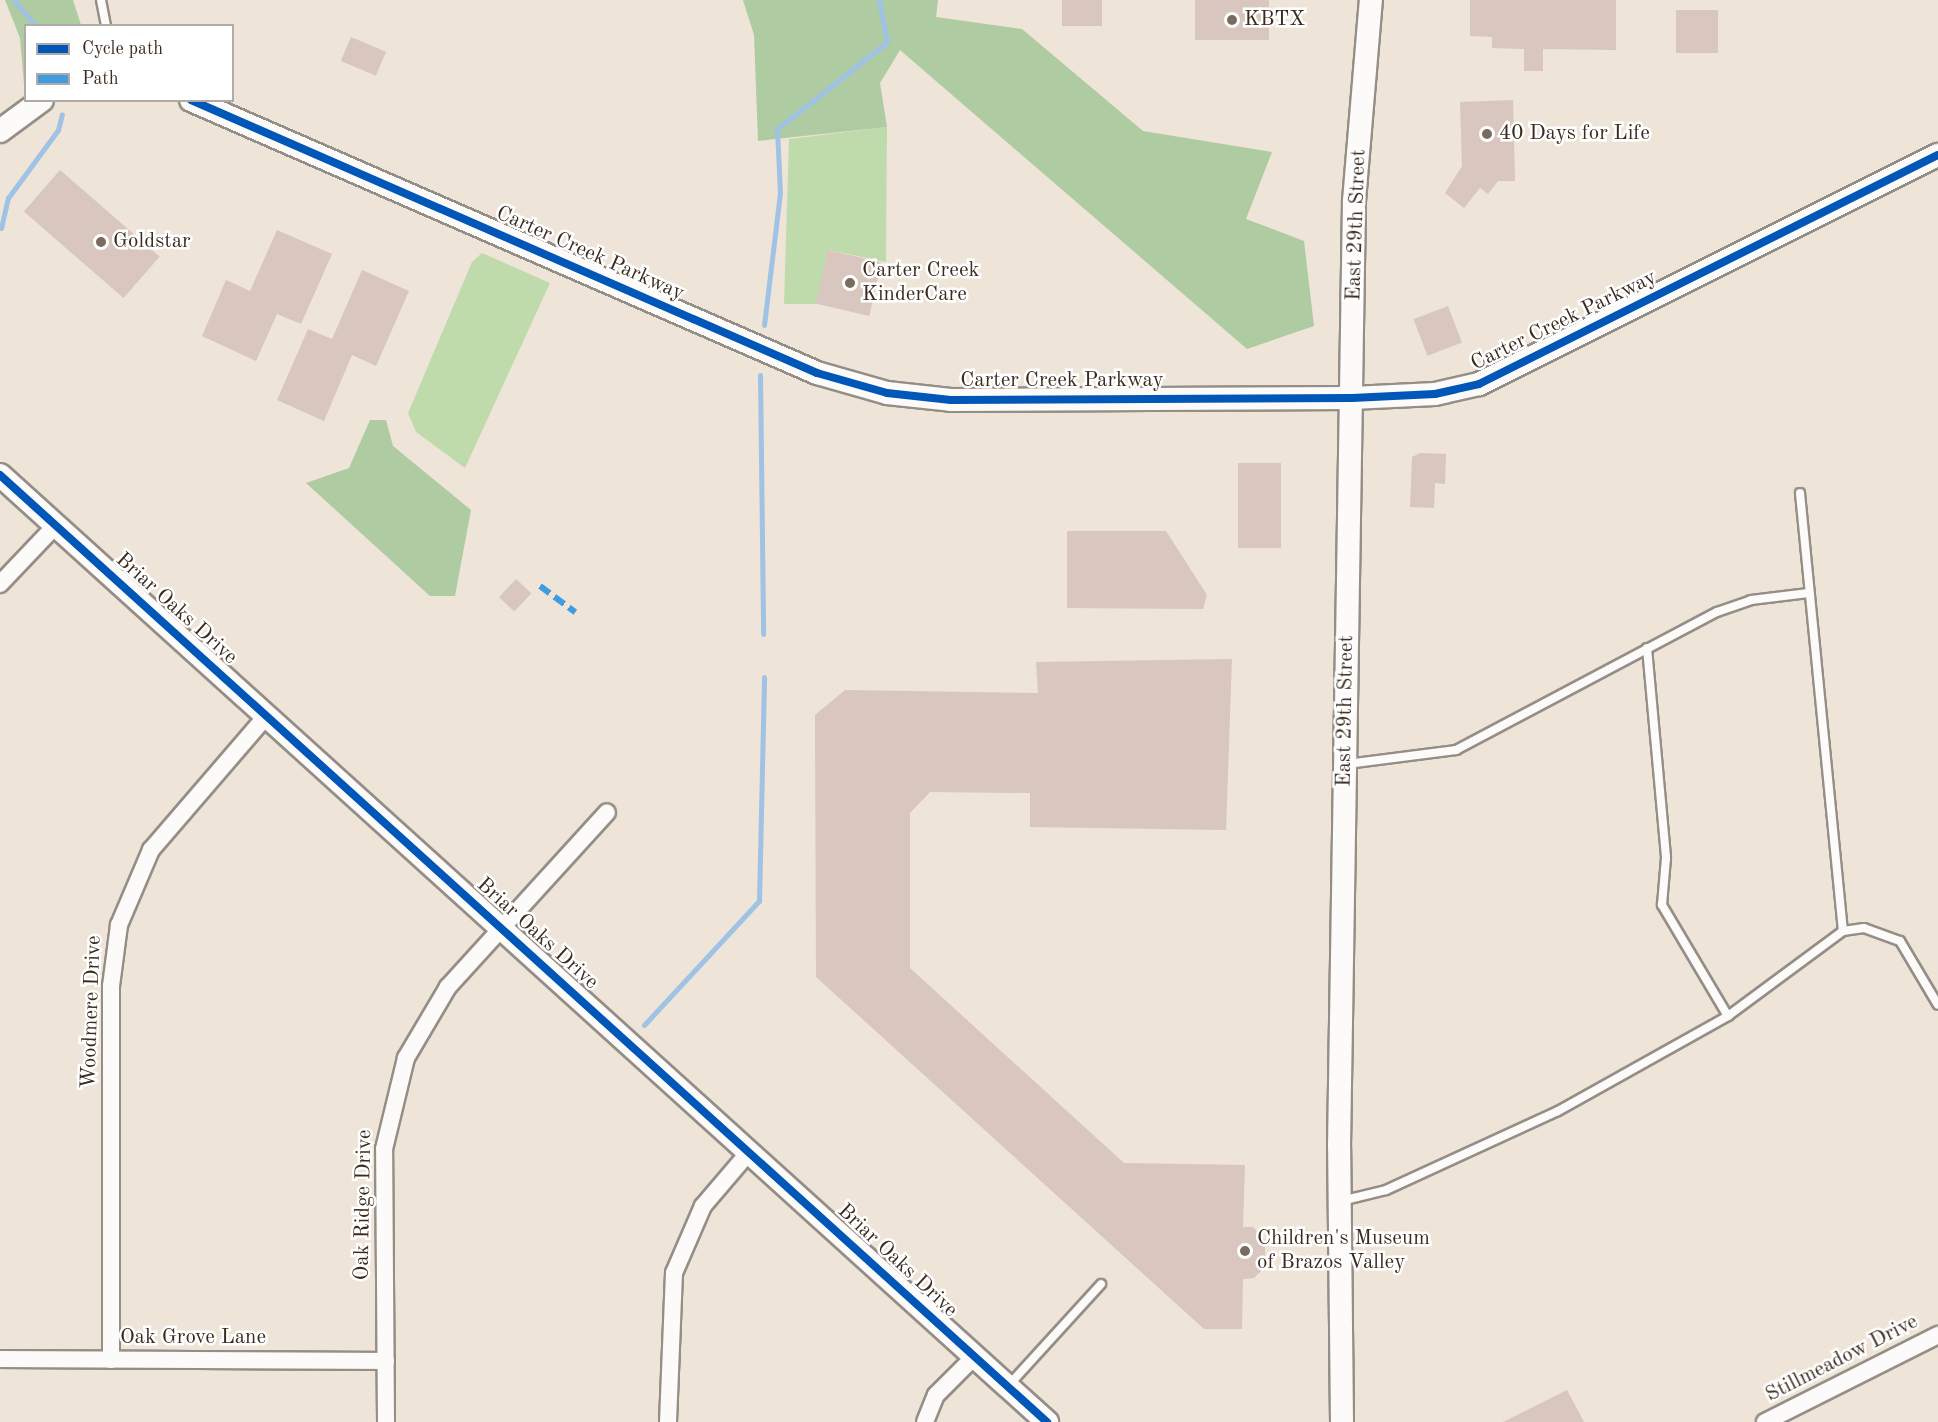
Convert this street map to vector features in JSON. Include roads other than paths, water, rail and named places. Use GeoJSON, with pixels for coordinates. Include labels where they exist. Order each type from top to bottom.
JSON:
{"type":"FeatureCollection","features":[{"type":"Feature","properties":{"kind":"street","name":"East 29th Street"},"geometry":{"type":"LineString","coordinates":[[1342,1422],[1341,1202],[1354,201],[1371,0]]}},
{"type":"Feature","properties":{"kind":"street"},"geometry":{"type":"LineString","coordinates":[[0,131],[39,102]]}},
{"type":"Feature","properties":{"kind":"street","name":"Carter Creek Parkway"},"geometry":{"type":"LineString","coordinates":[[196,102],[855,386],[951,400],[1352,398],[1435,394],[1479,384],[1938,155]]}},
{"type":"Feature","properties":{"kind":"street","name":"Briar Oaks Drive"},"geometry":{"type":"LineString","coordinates":[[0,475],[505,928],[1047,1422]]}},
{"type":"Feature","properties":{"kind":"street"},"geometry":{"type":"LineString","coordinates":[[0,584],[55,526]]}},
{"type":"Feature","properties":{"kind":"street","name":"Woodmere Drive"},"geometry":{"type":"LineString","coordinates":[[111,1360],[111,986],[119,925],[151,850],[267,715]]}},
{"type":"Feature","properties":{"kind":"street","name":"Oak Ridge Drive"},"geometry":{"type":"LineString","coordinates":[[386,1422],[384,1149],[390,1110],[406,1058],[448,987],[505,928],[607,812]]}},
{"type":"Feature","properties":{"kind":"street"},"geometry":{"type":"LineString","coordinates":[[668,1422],[674,1273],[703,1206],[750,1151]]}},
{"type":"Feature","properties":{"kind":"street","name":"Stillmeadow Drive"},"geometry":{"type":"LineString","coordinates":[[1765,1422],[1938,1335]]}},
{"type":"Feature","properties":{"kind":"street"},"geometry":{"type":"LineString","coordinates":[[925,1422],[936,1395],[974,1357]]}},
{"type":"Feature","properties":{"kind":"street","name":"Oak Grove Lane"},"geometry":{"type":"LineString","coordinates":[[0,1359],[386,1361]]}},
{"type":"Feature","properties":{"kind":"lane"},"geometry":{"type":"LineString","coordinates":[[101,0],[106,24]]}},
{"type":"Feature","properties":{"kind":"lane"},"geometry":{"type":"LineString","coordinates":[[1800,493],[1843,931]]}},
{"type":"Feature","properties":{"kind":"lane"},"geometry":{"type":"LineString","coordinates":[[1346,765],[1456,750],[1734,604],[1809,592]]}},
{"type":"Feature","properties":{"kind":"lane"},"geometry":{"type":"LineString","coordinates":[[1647,648],[1666,858],[1662,904],[1728,1016]]}},
{"type":"Feature","properties":{"kind":"lane"},"geometry":{"type":"LineString","coordinates":[[1341,1202],[1386,1190],[1558,1111],[1728,1016],[1843,931],[1864,928],[1900,941],[1938,1005]]}},
{"type":"Feature","properties":{"kind":"lane"},"geometry":{"type":"LineString","coordinates":[[1007,1387],[1101,1284]]}},
{"type":"Feature","properties":{"kind":"waterway"},"geometry":{"type":"LineString","coordinates":[[14,0],[34,24]]}},
{"type":"Feature","properties":{"kind":"waterway"},"geometry":{"type":"LineString","coordinates":[[764,325],[780,193],[777,129],[887,42],[879,0]]}},
{"type":"Feature","properties":{"kind":"waterway"},"geometry":{"type":"LineString","coordinates":[[1,228],[8,198],[58,130],[62,114]]}},
{"type":"Feature","properties":{"kind":"waterway"},"geometry":{"type":"LineString","coordinates":[[760,375],[763,634]]}},
{"type":"Feature","properties":{"kind":"waterway"},"geometry":{"type":"LineString","coordinates":[[644,1025],[759,901],[764,677]]}},
{"type":"Feature","properties":{"kind":"place","name":"KBTX"},"geometry":{"type":"Point","coordinates":[1232,20]}},
{"type":"Feature","properties":{"kind":"place","name":"40 Days for Life"},"geometry":{"type":"Point","coordinates":[1487,134]}},
{"type":"Feature","properties":{"kind":"place","name":"Goldstar"},"geometry":{"type":"Point","coordinates":[101,242]}},
{"type":"Feature","properties":{"kind":"place","name":"Carter Creek KinderCare"},"geometry":{"type":"Point","coordinates":[850,283]}},
{"type":"Feature","properties":{"kind":"place","name":"Children's Museum of Brazos Valley"},"geometry":{"type":"Point","coordinates":[1245,1251]}}]}
